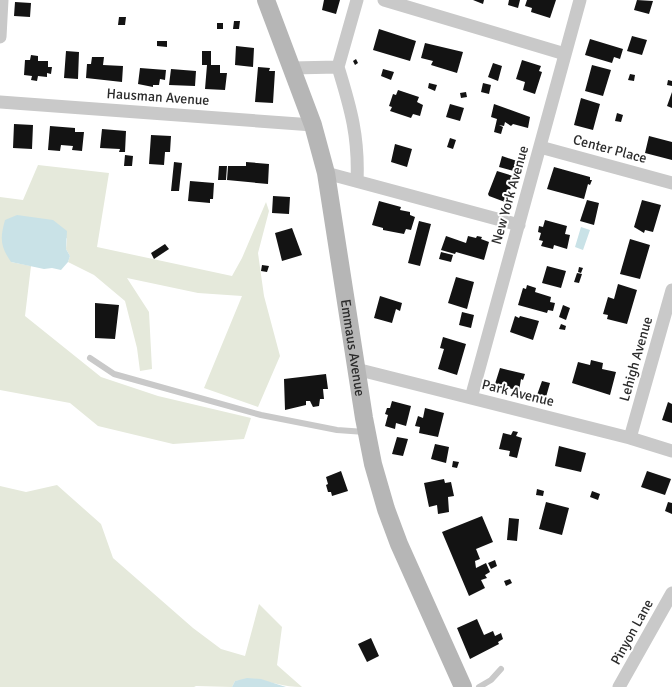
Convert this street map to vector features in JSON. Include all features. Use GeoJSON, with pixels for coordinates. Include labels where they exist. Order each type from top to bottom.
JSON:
{"type":"FeatureCollection","features":[{"type":"Feature","properties":{"kind":"main road","name":"Emmaus Avenue"},"geometry":{"type":"LineString","coordinates":[[266,0],[313,125],[326,173],[366,432],[373,464],[394,530],[463,687]]}},
{"type":"Feature","properties":{"kind":"street"},"geometry":{"type":"LineString","coordinates":[[0,30],[2,0]]}},
{"type":"Feature","properties":{"kind":"street"},"geometry":{"type":"LineString","coordinates":[[357,0],[338,68],[356,131],[358,157],[357,181]]}},
{"type":"Feature","properties":{"kind":"street"},"geometry":{"type":"LineString","coordinates":[[384,0],[566,54]]}},
{"type":"Feature","properties":{"kind":"street","name":"New York Avenue"},"geometry":{"type":"LineString","coordinates":[[471,398],[580,0]]}},
{"type":"Feature","properties":{"kind":"street"},"geometry":{"type":"LineString","coordinates":[[292,68],[338,68]]}},
{"type":"Feature","properties":{"kind":"street","name":"Hausman Avenue"},"geometry":{"type":"LineString","coordinates":[[0,102],[313,125]]}},
{"type":"Feature","properties":{"kind":"street","name":"Center Place"},"geometry":{"type":"LineString","coordinates":[[540,147],[672,183]]}},
{"type":"Feature","properties":{"kind":"street"},"geometry":{"type":"LineString","coordinates":[[326,173],[518,225]]}},
{"type":"Feature","properties":{"kind":"street","name":"Lehigh Avenue"},"geometry":{"type":"LineString","coordinates":[[630,438],[672,290]]}},
{"type":"Feature","properties":{"kind":"street","name":"Park Avenue"},"geometry":{"type":"LineString","coordinates":[[356,369],[630,438],[672,452]]}},
{"type":"Feature","properties":{"kind":"street","name":"Pinyon Lane"},"geometry":{"type":"LineString","coordinates":[[619,687],[672,593]]}},
{"type":"Feature","properties":{"kind":"lane"},"geometry":{"type":"LineString","coordinates":[[90,358],[114,374],[261,414],[337,430],[366,432]]}},
{"type":"Feature","properties":{"kind":"lane"},"geometry":{"type":"LineString","coordinates":[[479,687],[491,680],[501,669]]}},
{"type":"Feature","properties":{"kind":"shaded area"},"geometry":{"type":"Polygon","coordinates":[[[38,165],[109,173],[97,247],[232,276],[242,258],[266,202],[269,211],[258,253],[264,296],[280,356],[258,407],[204,388],[242,296],[198,293],[127,278],[149,312],[152,369],[140,371],[137,348],[125,301],[94,275],[68,262],[70,256],[66,249],[67,238],[11,262],[31,266],[25,316],[101,377],[158,396],[251,418],[244,439],[173,444],[98,426],[70,403],[0,390],[0,197],[23,200],[38,165]]]}},
{"type":"Feature","properties":{"kind":"shaded area"},"geometry":{"type":"Polygon","coordinates":[[[57,485],[101,524],[113,558],[193,628],[221,649],[245,656],[259,604],[282,627],[277,665],[302,687],[244,680],[235,681],[232,687],[0,687],[0,486],[26,492],[57,485]]]}},
{"type":"Feature","properties":{"kind":"water"},"geometry":{"type":"Polygon","coordinates":[[[17,215],[53,220],[67,231],[66,249],[70,256],[68,262],[61,270],[52,268],[44,269],[11,262],[3,246],[2,232],[5,220],[17,215]]]}},
{"type":"Feature","properties":{"kind":"water"},"geometry":{"type":"Polygon","coordinates":[[[581,227],[590,230],[583,250],[575,247],[581,227]]]}},
{"type":"Feature","properties":{"kind":"water"},"geometry":{"type":"Polygon","coordinates":[[[247,678],[261,679],[286,687],[232,687],[235,681],[247,678]]]}},
{"type":"Feature","properties":{"kind":"building"},"geometry":{"type":"Polygon","coordinates":[[[324,0],[340,0],[336,14],[322,10],[324,0]]]}},
{"type":"Feature","properties":{"kind":"building"},"geometry":{"type":"Polygon","coordinates":[[[473,0],[484,0],[483,4],[473,0]]]}},
{"type":"Feature","properties":{"kind":"building"},"geometry":{"type":"Polygon","coordinates":[[[509,0],[520,0],[518,8],[508,5],[509,0]]]}},
{"type":"Feature","properties":{"kind":"building"},"geometry":{"type":"Polygon","coordinates":[[[527,0],[556,0],[550,18],[531,12],[532,8],[525,6],[527,0]]]}},
{"type":"Feature","properties":{"kind":"building"},"geometry":{"type":"Polygon","coordinates":[[[637,0],[653,1],[649,14],[634,10],[637,0]]]}},
{"type":"Feature","properties":{"kind":"building"},"geometry":{"type":"Polygon","coordinates":[[[15,2],[31,3],[30,17],[14,16],[15,2]]]}},
{"type":"Feature","properties":{"kind":"building"},"geometry":{"type":"Polygon","coordinates":[[[119,17],[126,17],[125,25],[118,25],[119,17]]]}},
{"type":"Feature","properties":{"kind":"building"},"geometry":{"type":"Polygon","coordinates":[[[234,21],[240,21],[239,29],[233,29],[234,21]]]}},
{"type":"Feature","properties":{"kind":"building"},"geometry":{"type":"Polygon","coordinates":[[[217,23],[223,23],[223,29],[217,29],[217,23]]]}},
{"type":"Feature","properties":{"kind":"building"},"geometry":{"type":"Polygon","coordinates":[[[379,29],[416,41],[410,61],[373,50],[379,29]]]}},
{"type":"Feature","properties":{"kind":"building"},"geometry":{"type":"Polygon","coordinates":[[[632,36],[647,40],[642,55],[627,51],[632,36]]]}},
{"type":"Feature","properties":{"kind":"building"},"geometry":{"type":"Polygon","coordinates":[[[590,39],[623,49],[620,59],[614,57],[612,63],[585,55],[590,39]]]}},
{"type":"Feature","properties":{"kind":"building"},"geometry":{"type":"Polygon","coordinates":[[[157,41],[167,41],[167,47],[157,46],[157,41]]]}},
{"type":"Feature","properties":{"kind":"building"},"geometry":{"type":"Polygon","coordinates":[[[425,43],[463,52],[457,73],[431,65],[433,61],[421,58],[425,43]]]}},
{"type":"Feature","properties":{"kind":"building"},"geometry":{"type":"Polygon","coordinates":[[[236,46],[254,48],[253,67],[235,65],[236,46]]]}},
{"type":"Feature","properties":{"kind":"building"},"geometry":{"type":"Polygon","coordinates":[[[66,51],[79,52],[78,79],[64,78],[66,51]]]}},
{"type":"Feature","properties":{"kind":"building"},"geometry":{"type":"Polygon","coordinates":[[[202,51],[211,51],[211,65],[220,65],[220,73],[227,73],[225,90],[205,89],[207,65],[202,65],[202,51]]]}},
{"type":"Feature","properties":{"kind":"building"},"geometry":{"type":"Polygon","coordinates":[[[31,55],[38,56],[38,61],[48,61],[48,67],[52,67],[51,74],[47,73],[47,77],[38,76],[37,81],[31,80],[32,76],[24,75],[25,60],[30,60],[31,55]]]}},
{"type":"Feature","properties":{"kind":"building"},"geometry":{"type":"Polygon","coordinates":[[[92,57],[104,57],[103,65],[123,66],[122,82],[86,78],[87,64],[91,64],[92,57]]]}},
{"type":"Feature","properties":{"kind":"building"},"geometry":{"type":"Polygon","coordinates":[[[356,59],[358,63],[355,65],[353,61],[356,59]]]}},
{"type":"Feature","properties":{"kind":"building"},"geometry":{"type":"Polygon","coordinates":[[[522,60],[541,66],[539,71],[542,72],[535,94],[523,90],[525,82],[516,79],[522,60]]]}},
{"type":"Feature","properties":{"kind":"building"},"geometry":{"type":"Polygon","coordinates":[[[493,63],[502,66],[498,81],[488,77],[493,63]]]}},
{"type":"Feature","properties":{"kind":"building"},"geometry":{"type":"Polygon","coordinates":[[[592,65],[611,70],[603,96],[585,91],[592,65]]]}},
{"type":"Feature","properties":{"kind":"building"},"geometry":{"type":"Polygon","coordinates":[[[258,67],[270,68],[269,71],[275,71],[273,103],[255,102],[258,67]]]}},
{"type":"Feature","properties":{"kind":"building"},"geometry":{"type":"Polygon","coordinates":[[[140,68],[166,70],[165,80],[160,79],[159,85],[153,85],[153,87],[138,84],[140,68]]]}},
{"type":"Feature","properties":{"kind":"building"},"geometry":{"type":"Polygon","coordinates":[[[171,69],[196,71],[195,86],[169,85],[171,69]]]}},
{"type":"Feature","properties":{"kind":"building"},"geometry":{"type":"Polygon","coordinates":[[[383,69],[394,72],[391,80],[381,76],[383,69]]]}},
{"type":"Feature","properties":{"kind":"building"},"geometry":{"type":"Polygon","coordinates":[[[630,74],[635,75],[634,81],[628,80],[630,74]]]}},
{"type":"Feature","properties":{"kind":"building"},"geometry":{"type":"Polygon","coordinates":[[[668,80],[672,81],[672,86],[667,85],[668,80]]]}},
{"type":"Feature","properties":{"kind":"building"},"geometry":{"type":"Polygon","coordinates":[[[429,83],[437,85],[435,91],[428,88],[429,83]]]}},
{"type":"Feature","properties":{"kind":"building"},"geometry":{"type":"Polygon","coordinates":[[[483,83],[491,85],[489,94],[481,92],[483,83]]]}},
{"type":"Feature","properties":{"kind":"building"},"geometry":{"type":"Polygon","coordinates":[[[398,90],[419,97],[417,102],[423,105],[420,116],[413,114],[411,118],[390,111],[392,107],[389,106],[393,94],[396,95],[398,90]]]}},
{"type":"Feature","properties":{"kind":"building"},"geometry":{"type":"Polygon","coordinates":[[[466,92],[467,97],[461,98],[460,93],[466,92]]]}},
{"type":"Feature","properties":{"kind":"building"},"geometry":{"type":"Polygon","coordinates":[[[672,92],[672,108],[667,106],[672,92]]]}},
{"type":"Feature","properties":{"kind":"building"},"geometry":{"type":"Polygon","coordinates":[[[581,98],[600,104],[593,130],[574,125],[581,98]]]}},
{"type":"Feature","properties":{"kind":"building"},"geometry":{"type":"Polygon","coordinates":[[[450,104],[464,108],[460,121],[446,117],[450,104]]]}},
{"type":"Feature","properties":{"kind":"building"},"geometry":{"type":"Polygon","coordinates":[[[494,104],[530,117],[528,128],[513,124],[511,126],[505,122],[504,126],[499,125],[503,127],[501,134],[494,132],[497,119],[491,117],[494,104]]]}},
{"type":"Feature","properties":{"kind":"building"},"geometry":{"type":"Polygon","coordinates":[[[617,113],[623,115],[621,122],[615,121],[617,113]]]}},
{"type":"Feature","properties":{"kind":"building"},"geometry":{"type":"Polygon","coordinates":[[[14,124],[33,125],[32,149],[13,148],[14,124]]]}},
{"type":"Feature","properties":{"kind":"building"},"geometry":{"type":"Polygon","coordinates":[[[50,126],[75,128],[75,132],[84,132],[82,151],[72,150],[73,146],[61,145],[60,151],[48,150],[50,126]]]}},
{"type":"Feature","properties":{"kind":"building"},"geometry":{"type":"Polygon","coordinates":[[[102,129],[126,131],[125,152],[119,152],[120,149],[100,148],[102,129]]]}},
{"type":"Feature","properties":{"kind":"building"},"geometry":{"type":"Polygon","coordinates":[[[151,135],[171,136],[170,152],[165,152],[164,165],[149,164],[151,135]]]}},
{"type":"Feature","properties":{"kind":"building"},"geometry":{"type":"Polygon","coordinates":[[[649,136],[672,142],[672,160],[645,153],[649,136]]]}},
{"type":"Feature","properties":{"kind":"building"},"geometry":{"type":"Polygon","coordinates":[[[450,138],[456,140],[453,149],[447,147],[450,138]]]}},
{"type":"Feature","properties":{"kind":"building"},"geometry":{"type":"Polygon","coordinates":[[[395,144],[412,149],[407,167],[391,162],[395,144]]]}},
{"type":"Feature","properties":{"kind":"building"},"geometry":{"type":"Polygon","coordinates":[[[125,155],[133,156],[132,166],[124,166],[125,155]]]}},
{"type":"Feature","properties":{"kind":"building"},"geometry":{"type":"Polygon","coordinates":[[[502,156],[517,161],[514,171],[499,167],[502,156]]]}},
{"type":"Feature","properties":{"kind":"building"},"geometry":{"type":"Polygon","coordinates":[[[174,162],[182,163],[179,191],[171,191],[174,162]]]}},
{"type":"Feature","properties":{"kind":"building"},"geometry":{"type":"Polygon","coordinates":[[[246,162],[269,164],[268,184],[227,180],[228,166],[246,166],[246,162]]]}},
{"type":"Feature","properties":{"kind":"building"},"geometry":{"type":"Polygon","coordinates":[[[219,166],[227,166],[226,180],[218,180],[219,166]]]}},
{"type":"Feature","properties":{"kind":"building"},"geometry":{"type":"Polygon","coordinates":[[[554,167],[590,177],[590,180],[592,180],[590,185],[588,184],[584,199],[547,189],[554,167]]]}},
{"type":"Feature","properties":{"kind":"building"},"geometry":{"type":"Polygon","coordinates":[[[497,171],[513,176],[512,179],[514,180],[505,202],[489,196],[488,194],[497,171]]]}},
{"type":"Feature","properties":{"kind":"building"},"geometry":{"type":"Polygon","coordinates":[[[190,181],[214,183],[213,199],[210,199],[210,203],[188,201],[190,181]]]}},
{"type":"Feature","properties":{"kind":"building"},"geometry":{"type":"Polygon","coordinates":[[[273,196],[290,197],[289,214],[272,213],[273,196]]]}},
{"type":"Feature","properties":{"kind":"building"},"geometry":{"type":"Polygon","coordinates":[[[587,200],[599,203],[594,225],[580,221],[587,200]]]}},
{"type":"Feature","properties":{"kind":"building"},"geometry":{"type":"Polygon","coordinates":[[[642,200],[661,205],[653,232],[645,230],[644,233],[634,227],[642,200]]]}},
{"type":"Feature","properties":{"kind":"building"},"geometry":{"type":"Polygon","coordinates":[[[379,201],[401,207],[400,210],[410,212],[410,215],[415,217],[411,230],[406,229],[404,234],[383,230],[383,228],[372,225],[379,201]]]}},
{"type":"Feature","properties":{"kind":"building"},"geometry":{"type":"Polygon","coordinates":[[[545,220],[567,226],[565,234],[570,235],[567,249],[554,245],[553,249],[541,246],[543,241],[539,240],[541,233],[538,232],[539,226],[543,227],[545,220]]]}},
{"type":"Feature","properties":{"kind":"building"},"geometry":{"type":"Polygon","coordinates":[[[419,221],[431,224],[420,266],[408,263],[419,221]]]}},
{"type":"Feature","properties":{"kind":"building"},"geometry":{"type":"Polygon","coordinates":[[[292,228],[302,255],[282,261],[275,233],[292,228]]]}},
{"type":"Feature","properties":{"kind":"building"},"geometry":{"type":"Polygon","coordinates":[[[446,236],[466,243],[468,236],[476,238],[477,236],[482,237],[481,239],[489,242],[484,260],[456,252],[455,254],[441,250],[446,236]]]}},
{"type":"Feature","properties":{"kind":"building"},"geometry":{"type":"Polygon","coordinates":[[[630,239],[650,245],[640,279],[620,274],[630,239]]]}},
{"type":"Feature","properties":{"kind":"building"},"geometry":{"type":"Polygon","coordinates":[[[165,244],[169,249],[154,259],[151,253],[165,244]]]}},
{"type":"Feature","properties":{"kind":"building"},"geometry":{"type":"Polygon","coordinates":[[[441,252],[453,255],[451,262],[439,259],[441,252]]]}},
{"type":"Feature","properties":{"kind":"building"},"geometry":{"type":"Polygon","coordinates":[[[262,265],[269,266],[267,272],[261,271],[262,265]]]}},
{"type":"Feature","properties":{"kind":"building"},"geometry":{"type":"Polygon","coordinates":[[[547,266],[566,271],[561,288],[542,283],[547,266]]]}},
{"type":"Feature","properties":{"kind":"building"},"geometry":{"type":"Polygon","coordinates":[[[579,267],[583,268],[581,273],[578,272],[579,267]]]}},
{"type":"Feature","properties":{"kind":"building"},"geometry":{"type":"Polygon","coordinates":[[[577,273],[582,274],[579,283],[574,282],[577,273]]]}},
{"type":"Feature","properties":{"kind":"building"},"geometry":{"type":"Polygon","coordinates":[[[456,277],[474,282],[467,309],[448,303],[456,277]]]}},
{"type":"Feature","properties":{"kind":"building"},"geometry":{"type":"Polygon","coordinates":[[[618,284],[637,290],[627,324],[607,319],[608,315],[603,314],[608,297],[614,299],[618,284]]]}},
{"type":"Feature","properties":{"kind":"building"},"geometry":{"type":"Polygon","coordinates":[[[527,285],[536,288],[535,292],[551,297],[550,302],[555,303],[553,311],[548,310],[547,313],[518,305],[523,288],[526,289],[527,285]]]}},
{"type":"Feature","properties":{"kind":"building"},"geometry":{"type":"Polygon","coordinates":[[[380,296],[402,303],[400,311],[396,309],[392,323],[374,318],[380,296]]]}},
{"type":"Feature","properties":{"kind":"building"},"geometry":{"type":"Polygon","coordinates":[[[95,303],[119,305],[115,339],[95,338],[95,303]]]}},
{"type":"Feature","properties":{"kind":"building"},"geometry":{"type":"Polygon","coordinates":[[[563,305],[570,308],[566,320],[559,317],[563,305]]]}},
{"type":"Feature","properties":{"kind":"building"},"geometry":{"type":"Polygon","coordinates":[[[462,312],[474,315],[471,328],[459,325],[462,312]]]}},
{"type":"Feature","properties":{"kind":"building"},"geometry":{"type":"Polygon","coordinates":[[[515,316],[539,321],[533,340],[510,332],[515,316]]]}},
{"type":"Feature","properties":{"kind":"building"},"geometry":{"type":"Polygon","coordinates":[[[561,324],[566,326],[565,330],[559,329],[561,324]]]}},
{"type":"Feature","properties":{"kind":"building"},"geometry":{"type":"Polygon","coordinates":[[[443,337],[466,344],[457,375],[438,369],[444,349],[440,348],[443,337]]]}},
{"type":"Feature","properties":{"kind":"building"},"geometry":{"type":"Polygon","coordinates":[[[591,360],[603,363],[602,369],[616,372],[610,395],[572,383],[578,362],[590,365],[591,360]]]}},
{"type":"Feature","properties":{"kind":"building"},"geometry":{"type":"Polygon","coordinates":[[[500,368],[525,374],[523,380],[521,379],[519,391],[495,384],[500,368]]]}},
{"type":"Feature","properties":{"kind":"building"},"geometry":{"type":"Polygon","coordinates":[[[326,374],[328,389],[323,389],[324,399],[320,399],[319,406],[313,407],[310,401],[306,401],[306,405],[285,410],[284,379],[326,374]]]}},
{"type":"Feature","properties":{"kind":"building"},"geometry":{"type":"Polygon","coordinates":[[[542,381],[550,383],[546,397],[537,395],[542,381]]]}},
{"type":"Feature","properties":{"kind":"building"},"geometry":{"type":"Polygon","coordinates":[[[392,401],[411,406],[406,426],[396,423],[395,429],[385,426],[388,415],[385,414],[387,408],[390,408],[392,401]]]}},
{"type":"Feature","properties":{"kind":"building"},"geometry":{"type":"Polygon","coordinates":[[[668,402],[672,404],[672,423],[662,420],[668,402]]]}},
{"type":"Feature","properties":{"kind":"building"},"geometry":{"type":"Polygon","coordinates":[[[425,408],[444,413],[438,437],[419,433],[420,427],[415,426],[418,416],[423,418],[425,408]]]}},
{"type":"Feature","properties":{"kind":"building"},"geometry":{"type":"Polygon","coordinates":[[[513,431],[518,432],[516,436],[522,438],[517,458],[509,456],[510,451],[499,449],[503,433],[511,435],[513,431]]]}},
{"type":"Feature","properties":{"kind":"building"},"geometry":{"type":"Polygon","coordinates":[[[397,437],[408,439],[403,456],[392,454],[397,437]]]}},
{"type":"Feature","properties":{"kind":"building"},"geometry":{"type":"Polygon","coordinates":[[[435,444],[449,447],[446,463],[431,459],[435,444]]]}},
{"type":"Feature","properties":{"kind":"building"},"geometry":{"type":"Polygon","coordinates":[[[559,446],[586,453],[581,472],[555,466],[559,446]]]}},
{"type":"Feature","properties":{"kind":"building"},"geometry":{"type":"Polygon","coordinates":[[[453,461],[459,462],[457,468],[452,467],[453,461]]]}},
{"type":"Feature","properties":{"kind":"building"},"geometry":{"type":"Polygon","coordinates":[[[341,471],[348,491],[332,496],[331,492],[328,492],[326,477],[341,471]]]}},
{"type":"Feature","properties":{"kind":"building"},"geometry":{"type":"Polygon","coordinates":[[[647,471],[671,479],[665,495],[641,487],[647,471]]]}},
{"type":"Feature","properties":{"kind":"building"},"geometry":{"type":"Polygon","coordinates":[[[444,479],[445,483],[451,482],[454,496],[448,497],[449,512],[438,514],[437,505],[429,507],[424,483],[444,479]]]}},
{"type":"Feature","properties":{"kind":"building"},"geometry":{"type":"Polygon","coordinates":[[[537,489],[544,491],[543,496],[536,495],[537,489]]]}},
{"type":"Feature","properties":{"kind":"building"},"geometry":{"type":"Polygon","coordinates":[[[592,491],[600,494],[598,500],[590,497],[592,491]]]}},
{"type":"Feature","properties":{"kind":"building"},"geometry":{"type":"Polygon","coordinates":[[[546,502],[569,508],[562,535],[539,529],[546,502]]]}},
{"type":"Feature","properties":{"kind":"building"},"geometry":{"type":"Polygon","coordinates":[[[668,502],[672,503],[672,514],[665,511],[668,502]]]}},
{"type":"Feature","properties":{"kind":"building"},"geometry":{"type":"Polygon","coordinates":[[[482,516],[493,542],[476,549],[480,559],[475,561],[476,568],[486,563],[490,572],[485,575],[487,578],[481,580],[485,588],[469,596],[442,532],[482,516]]]}},
{"type":"Feature","properties":{"kind":"building"},"geometry":{"type":"Polygon","coordinates":[[[509,518],[519,519],[517,541],[507,540],[509,518]]]}},
{"type":"Feature","properties":{"kind":"building"},"geometry":{"type":"Polygon","coordinates":[[[495,560],[497,566],[491,569],[488,563],[495,560]]]}},
{"type":"Feature","properties":{"kind":"building"},"geometry":{"type":"Polygon","coordinates":[[[510,579],[512,583],[506,586],[504,581],[510,579]]]}},
{"type":"Feature","properties":{"kind":"building"},"geometry":{"type":"Polygon","coordinates":[[[477,619],[484,635],[493,631],[495,636],[501,633],[503,639],[498,642],[499,644],[470,659],[457,628],[477,619]]]}},
{"type":"Feature","properties":{"kind":"building"},"geometry":{"type":"Polygon","coordinates":[[[371,638],[379,656],[367,662],[358,644],[371,638]]]}}]}
